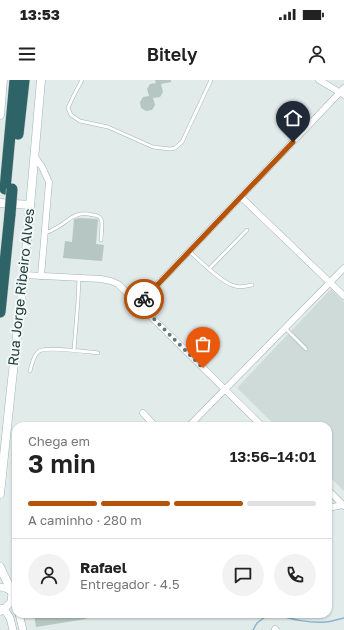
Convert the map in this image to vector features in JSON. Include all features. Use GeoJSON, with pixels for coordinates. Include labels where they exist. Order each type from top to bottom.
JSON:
{"type":"FeatureCollection","features":[{"type":"Feature","properties":{"kind":"highway"},"geometry":{"type":"LineString","coordinates":[[9,189],[15,80]]}},
{"type":"Feature","properties":{"kind":"highway"},"geometry":{"type":"LineString","coordinates":[[0,249],[24,80]]}},
{"type":"Feature","properties":{"kind":"highway"},"geometry":{"type":"LineString","coordinates":[[0,312],[5,210]]}},
{"type":"Feature","properties":{"kind":"main road"},"geometry":{"type":"LineString","coordinates":[[0,115],[1,89],[3,80]]}},
{"type":"Feature","properties":{"kind":"main road","name":"Rua Jorge Ribeiro Alves"},"geometry":{"type":"LineString","coordinates":[[0,494],[10,389],[24,275],[41,80]]}},
{"type":"Feature","properties":{"kind":"main road"},"geometry":{"type":"LineString","coordinates":[[5,210],[30,205]]}},
{"type":"Feature","properties":{"kind":"main road"},"geometry":{"type":"LineString","coordinates":[[0,568],[12,588]]}},
{"type":"Feature","properties":{"kind":"street"},"geometry":{"type":"LineString","coordinates":[[139,304],[343,92],[319,80]]}},
{"type":"Feature","properties":{"kind":"street"},"geometry":{"type":"LineString","coordinates":[[35,157],[42,167],[49,182],[41,276]]}},
{"type":"Feature","properties":{"kind":"street"},"geometry":{"type":"LineString","coordinates":[[241,197],[344,296]]}},
{"type":"Feature","properties":{"kind":"street"},"geometry":{"type":"LineString","coordinates":[[193,422],[344,268]]}},
{"type":"Feature","properties":{"kind":"street"},"geometry":{"type":"LineString","coordinates":[[24,275],[101,279],[118,284],[258,422]]}},
{"type":"Feature","properties":{"kind":"street"},"geometry":{"type":"LineString","coordinates":[[143,413],[152,422]]}},
{"type":"Feature","properties":{"kind":"street"},"geometry":{"type":"LineString","coordinates":[[332,494],[344,506]]}},
{"type":"Feature","properties":{"kind":"street"},"geometry":{"type":"LineString","coordinates":[[332,508],[344,506]]}},
{"type":"Feature","properties":{"kind":"street"},"geometry":{"type":"LineString","coordinates":[[0,587],[12,590]]}},
{"type":"Feature","properties":{"kind":"street"},"geometry":{"type":"LineString","coordinates":[[12,598],[11,602],[1,609],[8,614],[13,630]]}},
{"type":"Feature","properties":{"kind":"street"},"geometry":{"type":"LineString","coordinates":[[20,618],[23,630]]}},
{"type":"Feature","properties":{"kind":"lane"},"geometry":{"type":"LineString","coordinates":[[82,80],[68,108],[71,115],[80,121],[108,126],[153,147],[170,149],[175,148],[182,142],[211,80]]}},
{"type":"Feature","properties":{"kind":"lane"},"geometry":{"type":"LineString","coordinates":[[45,233],[54,230],[80,213],[98,216],[101,218],[101,240]]}},
{"type":"Feature","properties":{"kind":"lane"},"geometry":{"type":"LineString","coordinates":[[209,269],[247,230]]}},
{"type":"Feature","properties":{"kind":"lane"},"geometry":{"type":"LineString","coordinates":[[189,251],[209,269],[234,286],[239,287],[252,285]]}},
{"type":"Feature","properties":{"kind":"lane"},"geometry":{"type":"LineString","coordinates":[[74,350],[79,278]]}},
{"type":"Feature","properties":{"kind":"lane"},"geometry":{"type":"LineString","coordinates":[[285,328],[306,349]]}},
{"type":"Feature","properties":{"kind":"lane"},"geometry":{"type":"LineString","coordinates":[[30,371],[35,356],[39,351],[44,349],[74,350],[98,353]]}},
{"type":"Feature","properties":{"kind":"shaded area"},"geometry":{"type":"Polygon","coordinates":[[[331,289],[344,302],[344,491],[332,479],[332,422],[272,422],[237,388],[331,289]]]}},
{"type":"Feature","properties":{"kind":"building"},"geometry":{"type":"Polygon","coordinates":[[[155,80],[171,80],[171,82],[161,84],[163,92],[160,97],[153,98],[155,105],[152,110],[146,111],[141,108],[140,102],[143,97],[149,96],[147,89],[150,84],[156,83],[155,80]]]}},
{"type":"Feature","properties":{"kind":"building"},"geometry":{"type":"Polygon","coordinates":[[[79,218],[98,220],[96,244],[104,245],[102,261],[63,258],[65,241],[72,242],[74,219],[79,218]]]}},
{"type":"Feature","properties":{"kind":"building"},"geometry":{"type":"Polygon","coordinates":[[[35,618],[86,619],[36,627],[35,618]]]}},
{"type":"Feature","properties":{"kind":"waterway"},"geometry":{"type":"LineString","coordinates":[[253,630],[257,623],[264,618]]}},
{"type":"Feature","properties":{"kind":"waterway"},"geometry":{"type":"LineString","coordinates":[[291,618],[301,621],[314,622],[327,622],[344,618]]}},
{"type":"Feature","properties":{"kind":"way so far"},"geometry":{"type":"LineString","coordinates":[[144,299],[139,304],[203,368]]}},
{"type":"Feature","properties":{"kind":"route"},"geometry":{"type":"LineString","coordinates":[[144,299],[293,142]]}}]}
